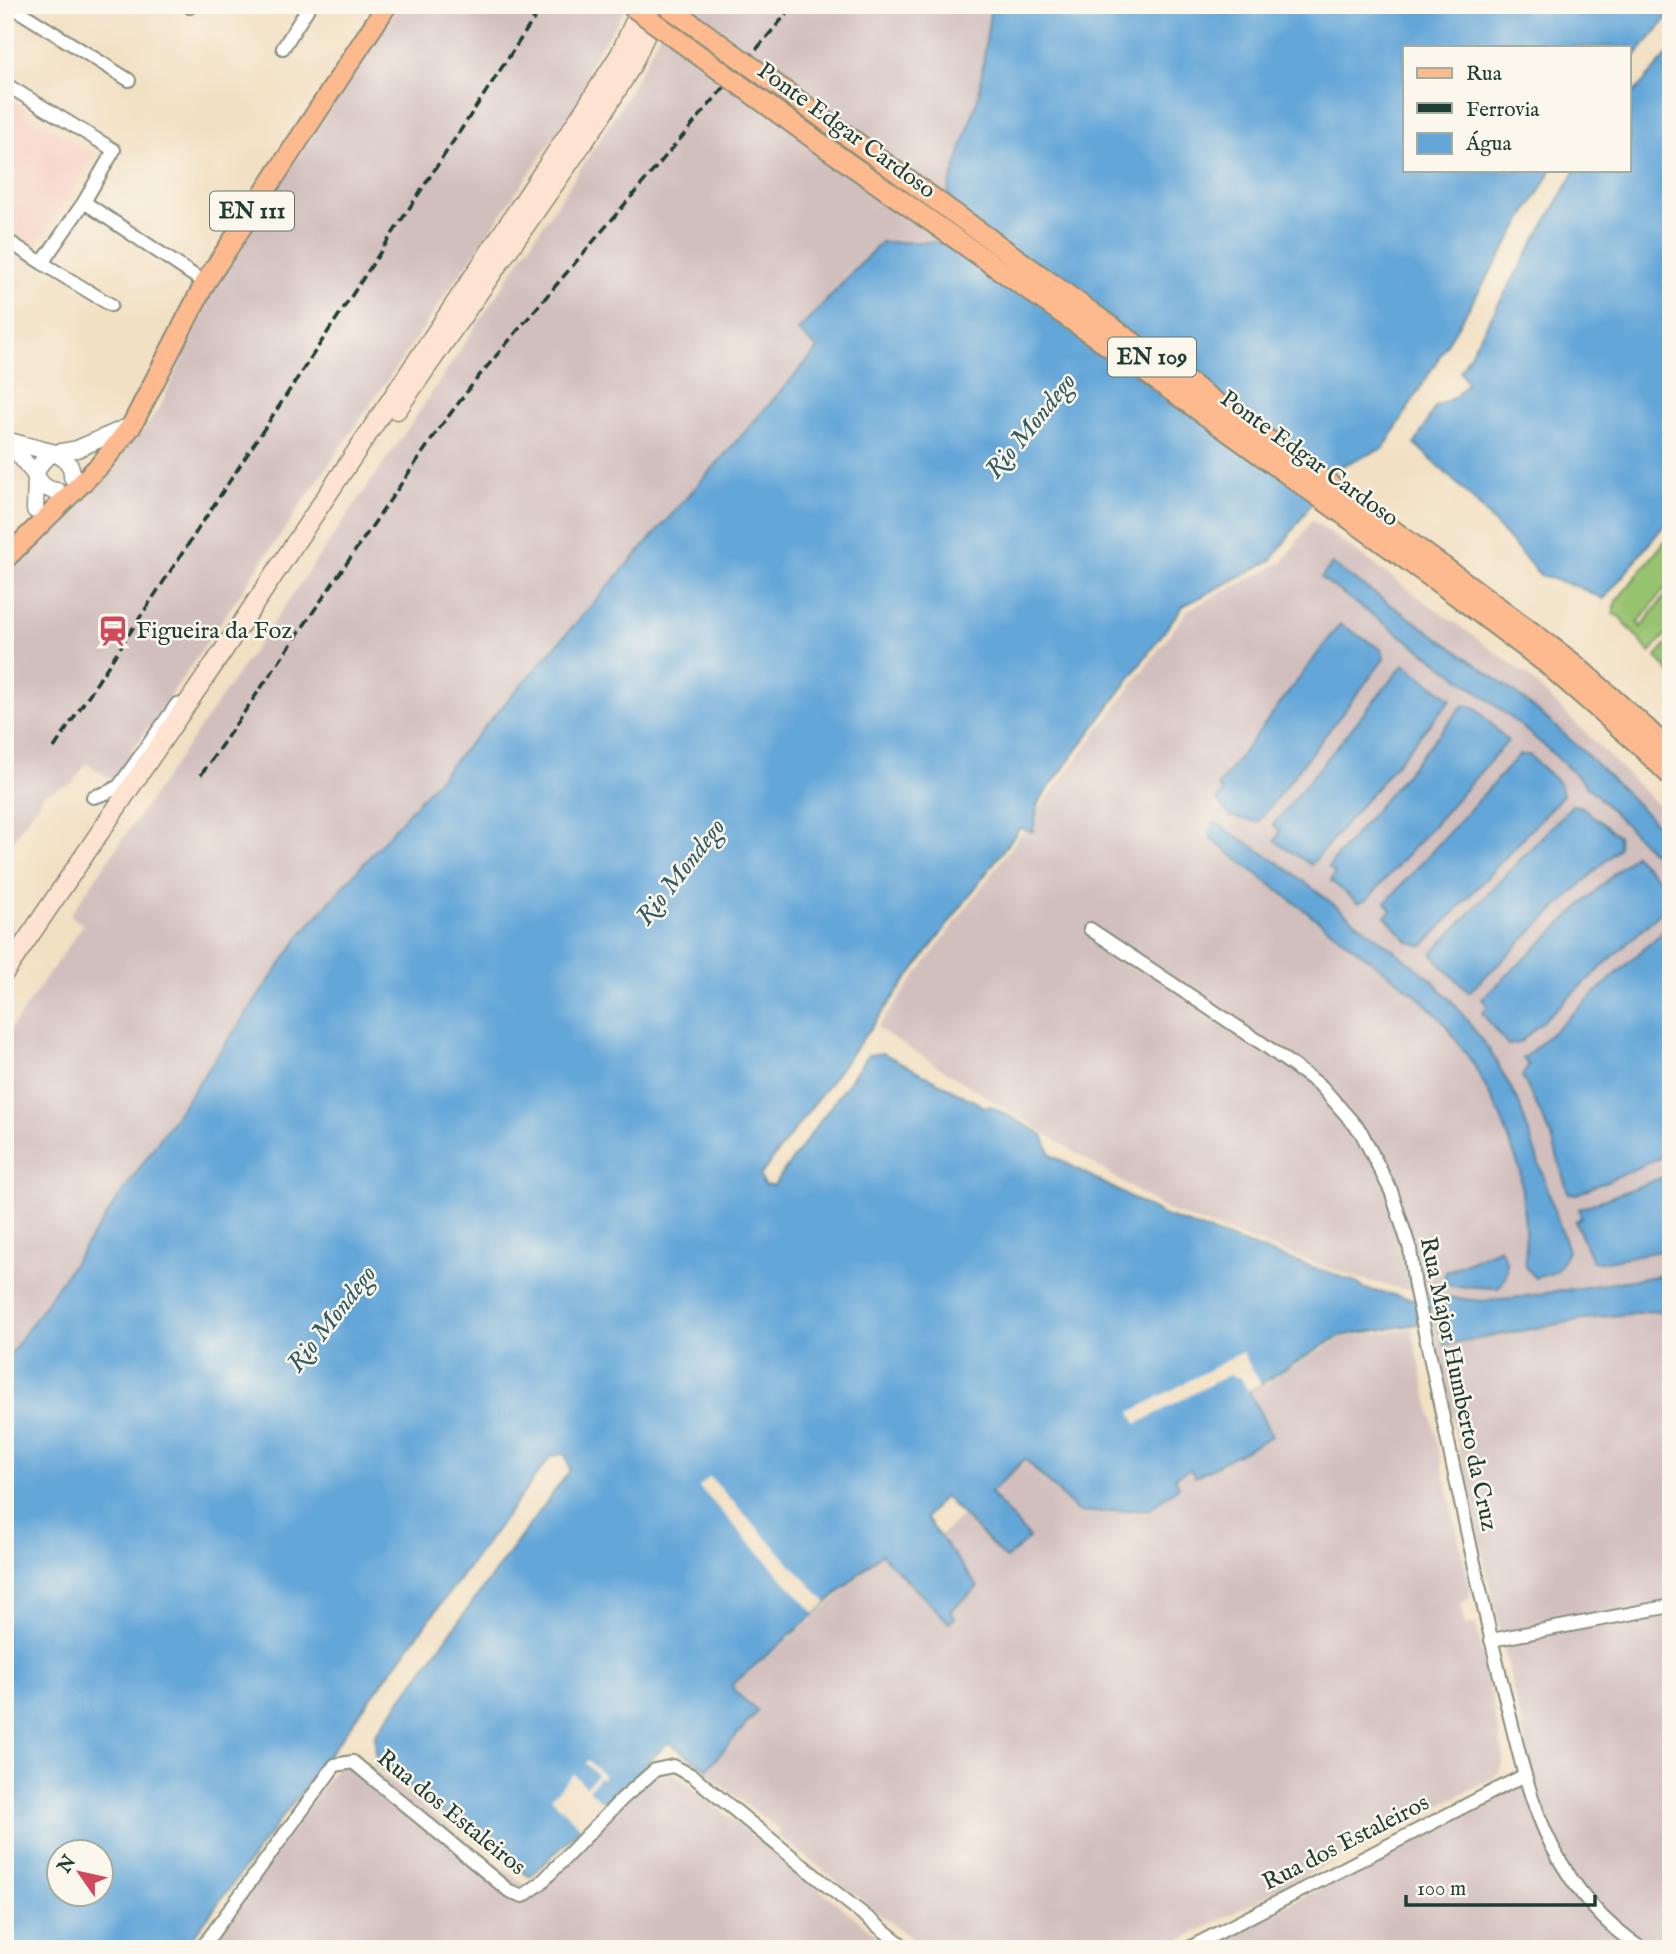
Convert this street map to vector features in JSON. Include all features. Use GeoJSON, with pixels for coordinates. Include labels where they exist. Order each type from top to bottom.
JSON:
{"type":"FeatureCollection","features":[{"type":"Feature","properties":{"kind":"main road","name":"EN 111"},"geometry":{"type":"LineString","coordinates":[[5,542],[35,510],[101,464],[132,425],[205,283],[387,5]]}},
{"type":"Feature","properties":{"kind":"main road","name":"Ponte Edgar Cardoso"},"geometry":{"type":"LineString","coordinates":[[630,5],[1457,596],[1547,664],[1671,776]]}},
{"type":"Feature","properties":{"kind":"main road"},"geometry":{"type":"LineString","coordinates":[[591,116],[642,5]]}},
{"type":"Feature","properties":{"kind":"main road"},"geometry":{"type":"LineString","coordinates":[[5,972],[591,116],[632,65],[659,5]]}},
{"type":"Feature","properties":{"kind":"main road","name":"Ponte Edgar Cardoso"},"geometry":{"type":"LineString","coordinates":[[666,5],[1466,583],[1573,663],[1671,753]]}},
{"type":"Feature","properties":{"kind":"main road","name":"EN 111"},"geometry":{"type":"LineString","coordinates":[[5,559],[67,487]]}},
{"type":"Feature","properties":{"kind":"street"},"geometry":{"type":"LineString","coordinates":[[9,5],[130,80]]}},
{"type":"Feature","properties":{"kind":"street"},"geometry":{"type":"LineString","coordinates":[[283,48],[310,5]]}},
{"type":"Feature","properties":{"kind":"street"},"geometry":{"type":"LineString","coordinates":[[5,84],[114,150],[84,202],[42,263]]}},
{"type":"Feature","properties":{"kind":"street"},"geometry":{"type":"LineString","coordinates":[[84,202],[205,283]]}},
{"type":"Feature","properties":{"kind":"street"},"geometry":{"type":"LineString","coordinates":[[5,239],[111,305]]}},
{"type":"Feature","properties":{"kind":"street"},"geometry":{"type":"LineString","coordinates":[[35,510],[37,467],[46,457],[77,449],[132,425]]}},
{"type":"Feature","properties":{"kind":"street"},"geometry":{"type":"LineString","coordinates":[[6,440],[55,453],[68,462],[72,472],[67,487],[49,490],[44,487],[6,440]]}},
{"type":"Feature","properties":{"kind":"street"},"geometry":{"type":"LineString","coordinates":[[93,797],[119,786],[201,670],[223,651]]}},
{"type":"Feature","properties":{"kind":"street","name":"Rua Major Humberto da Cruz"},"geometry":{"type":"LineString","coordinates":[[1090,929],[1263,1044],[1321,1086],[1360,1132],[1391,1191],[1410,1249],[1415,1287],[1492,1640],[1525,1775],[1538,1814],[1566,1871],[1603,1918],[1626,1939],[1642,1949]]}},
{"type":"Feature","properties":{"kind":"street"},"geometry":{"type":"LineString","coordinates":[[1492,1640],[1671,1606]]}},
{"type":"Feature","properties":{"kind":"street","name":"Rua dos Estaleiros"},"geometry":{"type":"LineString","coordinates":[[201,1949],[335,1765],[353,1762],[509,1891],[523,1896],[540,1884],[622,1799],[655,1770],[673,1766],[693,1776],[907,1949]]}},
{"type":"Feature","properties":{"kind":"street","name":"Rua dos Estaleiros"},"geometry":{"type":"LineString","coordinates":[[1186,1949],[1525,1775]]}},
{"type":"Feature","properties":{"kind":"shaded area"},"geometry":{"type":"Polygon","coordinates":[[[398,5],[628,5],[587,68],[597,75],[112,780],[86,763],[73,783],[45,793],[5,852],[5,570],[147,426],[162,403],[229,262],[398,5]]]}},
{"type":"Feature","properties":{"kind":"shaded area"},"geometry":{"type":"Polygon","coordinates":[[[673,5],[991,5],[979,94],[948,190],[956,221],[945,242],[799,332],[819,349],[303,932],[5,1362],[5,1037],[83,925],[70,915],[411,424],[612,121],[649,56],[673,5]]]}},
{"type":"Feature","properties":{"kind":"shaded area"},"geometry":{"type":"Polygon","coordinates":[[[14,101],[26,108],[24,112],[95,154],[36,246],[5,226],[5,114],[14,101]]]}},
{"type":"Feature","properties":{"kind":"shaded area"},"geometry":{"type":"Polygon","coordinates":[[[1312,520],[1526,674],[1671,818],[1671,1949],[1203,1949],[1533,1778],[1423,1288],[1402,1289],[1357,1278],[1167,1210],[877,1028],[1188,610],[1284,561],[1312,520]]]}},
{"type":"Feature","properties":{"kind":"shaded area"},"geometry":{"type":"Polygon","coordinates":[[[1230,1324],[1264,1384],[1341,1338],[1412,1329],[1471,1593],[1469,1599],[1461,1603],[1465,1625],[1476,1624],[1504,1756],[1502,1768],[1494,1777],[1166,1948],[1148,1947],[1143,1942],[1120,1949],[925,1949],[778,1835],[781,1831],[673,1748],[733,1686],[829,1605],[881,1556],[900,1574],[1025,1455],[1230,1324]]]}},
{"type":"Feature","properties":{"kind":"shaded area"},"geometry":{"type":"Polygon","coordinates":[[[349,1750],[526,1886],[659,1761],[894,1949],[207,1949],[349,1750]]]}},
{"type":"Feature","properties":{"kind":"green space"},"geometry":{"type":"Polygon","coordinates":[[[1671,534],[1671,581],[1638,623],[1641,627],[1671,589],[1671,628],[1650,653],[1620,617],[1613,614],[1616,601],[1671,534]]]}},
{"type":"Feature","properties":{"kind":"green space"},"geometry":{"type":"Polygon","coordinates":[[[1671,639],[1671,674],[1656,657],[1671,639]]]}},
{"type":"Feature","properties":{"kind":"water","name":"Rio Mondego"},"geometry":{"type":"Polygon","coordinates":[[[991,5],[1671,5],[1671,14],[1630,62],[1630,46],[1403,46],[1403,172],[1550,172],[1547,179],[1384,448],[1336,468],[1272,560],[1183,606],[1038,803],[1033,832],[1020,828],[760,1176],[764,1185],[774,1185],[868,1055],[883,1053],[1043,1135],[1051,1155],[1165,1216],[1355,1282],[1365,1289],[1413,1299],[1436,1296],[1483,1301],[1671,1274],[1671,1314],[1653,1311],[1585,1319],[1444,1345],[1434,1309],[1416,1309],[1419,1324],[1340,1336],[1249,1391],[1272,1436],[1195,1477],[1190,1469],[1175,1477],[1179,1486],[1150,1509],[1079,1513],[1025,1459],[990,1493],[1029,1538],[1006,1559],[944,1496],[926,1518],[978,1587],[950,1611],[955,1618],[949,1623],[881,1554],[732,1685],[734,1691],[758,1711],[707,1769],[669,1742],[530,1877],[376,1764],[375,1735],[570,1470],[565,1454],[551,1456],[184,1949],[5,1949],[5,1362],[303,932],[818,349],[798,331],[881,242],[945,242],[956,221],[948,191],[979,94],[991,5]]]}},
{"type":"Feature","properties":{"kind":"water"},"geometry":{"type":"Polygon","coordinates":[[[1671,51],[1671,517],[1604,599],[1578,587],[1540,575],[1472,498],[1415,444],[1435,407],[1455,397],[1467,383],[1460,371],[1575,172],[1630,172],[1630,97],[1671,51]]]}},
{"type":"Feature","properties":{"kind":"water"},"geometry":{"type":"Polygon","coordinates":[[[1332,564],[1489,674],[1574,743],[1671,839],[1671,871],[1587,786],[1509,716],[1321,578],[1332,564]]]}},
{"type":"Feature","properties":{"kind":"water"},"geometry":{"type":"Polygon","coordinates":[[[1340,624],[1382,650],[1384,659],[1258,822],[1232,817],[1217,801],[1223,792],[1218,786],[1340,624]]]}},
{"type":"Feature","properties":{"kind":"water"},"geometry":{"type":"Polygon","coordinates":[[[1404,664],[1451,699],[1311,865],[1275,841],[1280,831],[1273,825],[1404,664]]]}},
{"type":"Feature","properties":{"kind":"water"},"geometry":{"type":"Polygon","coordinates":[[[1463,705],[1474,707],[1508,741],[1368,899],[1358,903],[1331,881],[1335,873],[1328,867],[1463,705]]]}},
{"type":"Feature","properties":{"kind":"water"},"geometry":{"type":"Polygon","coordinates":[[[1519,755],[1529,755],[1560,784],[1563,795],[1423,946],[1408,941],[1385,916],[1391,910],[1386,902],[1519,755]]]}},
{"type":"Feature","properties":{"kind":"water"},"geometry":{"type":"Polygon","coordinates":[[[1572,805],[1582,807],[1618,836],[1619,848],[1469,992],[1432,953],[1572,805]]]}},
{"type":"Feature","properties":{"kind":"water"},"geometry":{"type":"Polygon","coordinates":[[[1215,822],[1285,867],[1431,979],[1456,1006],[1491,1052],[1519,1103],[1568,1251],[1556,1272],[1535,1278],[1526,1267],[1520,1170],[1500,1115],[1474,1065],[1441,1019],[1415,994],[1212,840],[1209,831],[1215,822]]]}},
{"type":"Feature","properties":{"kind":"water"},"geometry":{"type":"Polygon","coordinates":[[[1634,855],[1669,889],[1670,904],[1519,1043],[1507,1045],[1482,1013],[1488,1006],[1482,999],[1634,855]]]}},
{"type":"Feature","properties":{"kind":"water"},"geometry":{"type":"Polygon","coordinates":[[[1671,924],[1671,1153],[1577,1194],[1568,1193],[1551,1135],[1522,1076],[1529,1065],[1523,1059],[1671,924]]]}},
{"type":"Feature","properties":{"kind":"water"},"geometry":{"type":"Polygon","coordinates":[[[1671,1174],[1671,1249],[1596,1263],[1591,1259],[1575,1221],[1581,1218],[1579,1209],[1671,1174]]]}},
{"type":"Feature","properties":{"kind":"water"},"geometry":{"type":"Polygon","coordinates":[[[1500,1248],[1507,1268],[1505,1278],[1498,1288],[1451,1286],[1445,1282],[1446,1272],[1500,1248]]]}},
{"type":"Feature","properties":{"kind":"pier"},"geometry":{"type":"Polygon","coordinates":[[[1242,1352],[1261,1384],[1248,1391],[1241,1378],[1228,1375],[1137,1424],[1131,1412],[1242,1352]]]}},
{"type":"Feature","properties":{"kind":"pier"},"geometry":{"type":"Polygon","coordinates":[[[710,1477],[827,1603],[815,1614],[699,1487],[710,1477]]]}},
{"type":"Feature","properties":{"kind":"pier"},"geometry":{"type":"Polygon","coordinates":[[[588,1760],[604,1776],[589,1789],[606,1806],[583,1829],[551,1798],[573,1774],[586,1786],[597,1775],[585,1763],[588,1760]]]}},
{"type":"Feature","properties":{"kind":"railway"},"geometry":{"type":"LineString","coordinates":[[54,748],[543,5]]}},
{"type":"Feature","properties":{"kind":"railway"},"geometry":{"type":"LineString","coordinates":[[201,775],[441,426],[479,376],[794,5]]}},
{"type":"Feature","properties":{"kind":"place","name":"Figueira da Foz"},"geometry":{"type":"Point","coordinates":[113,631]}}]}
